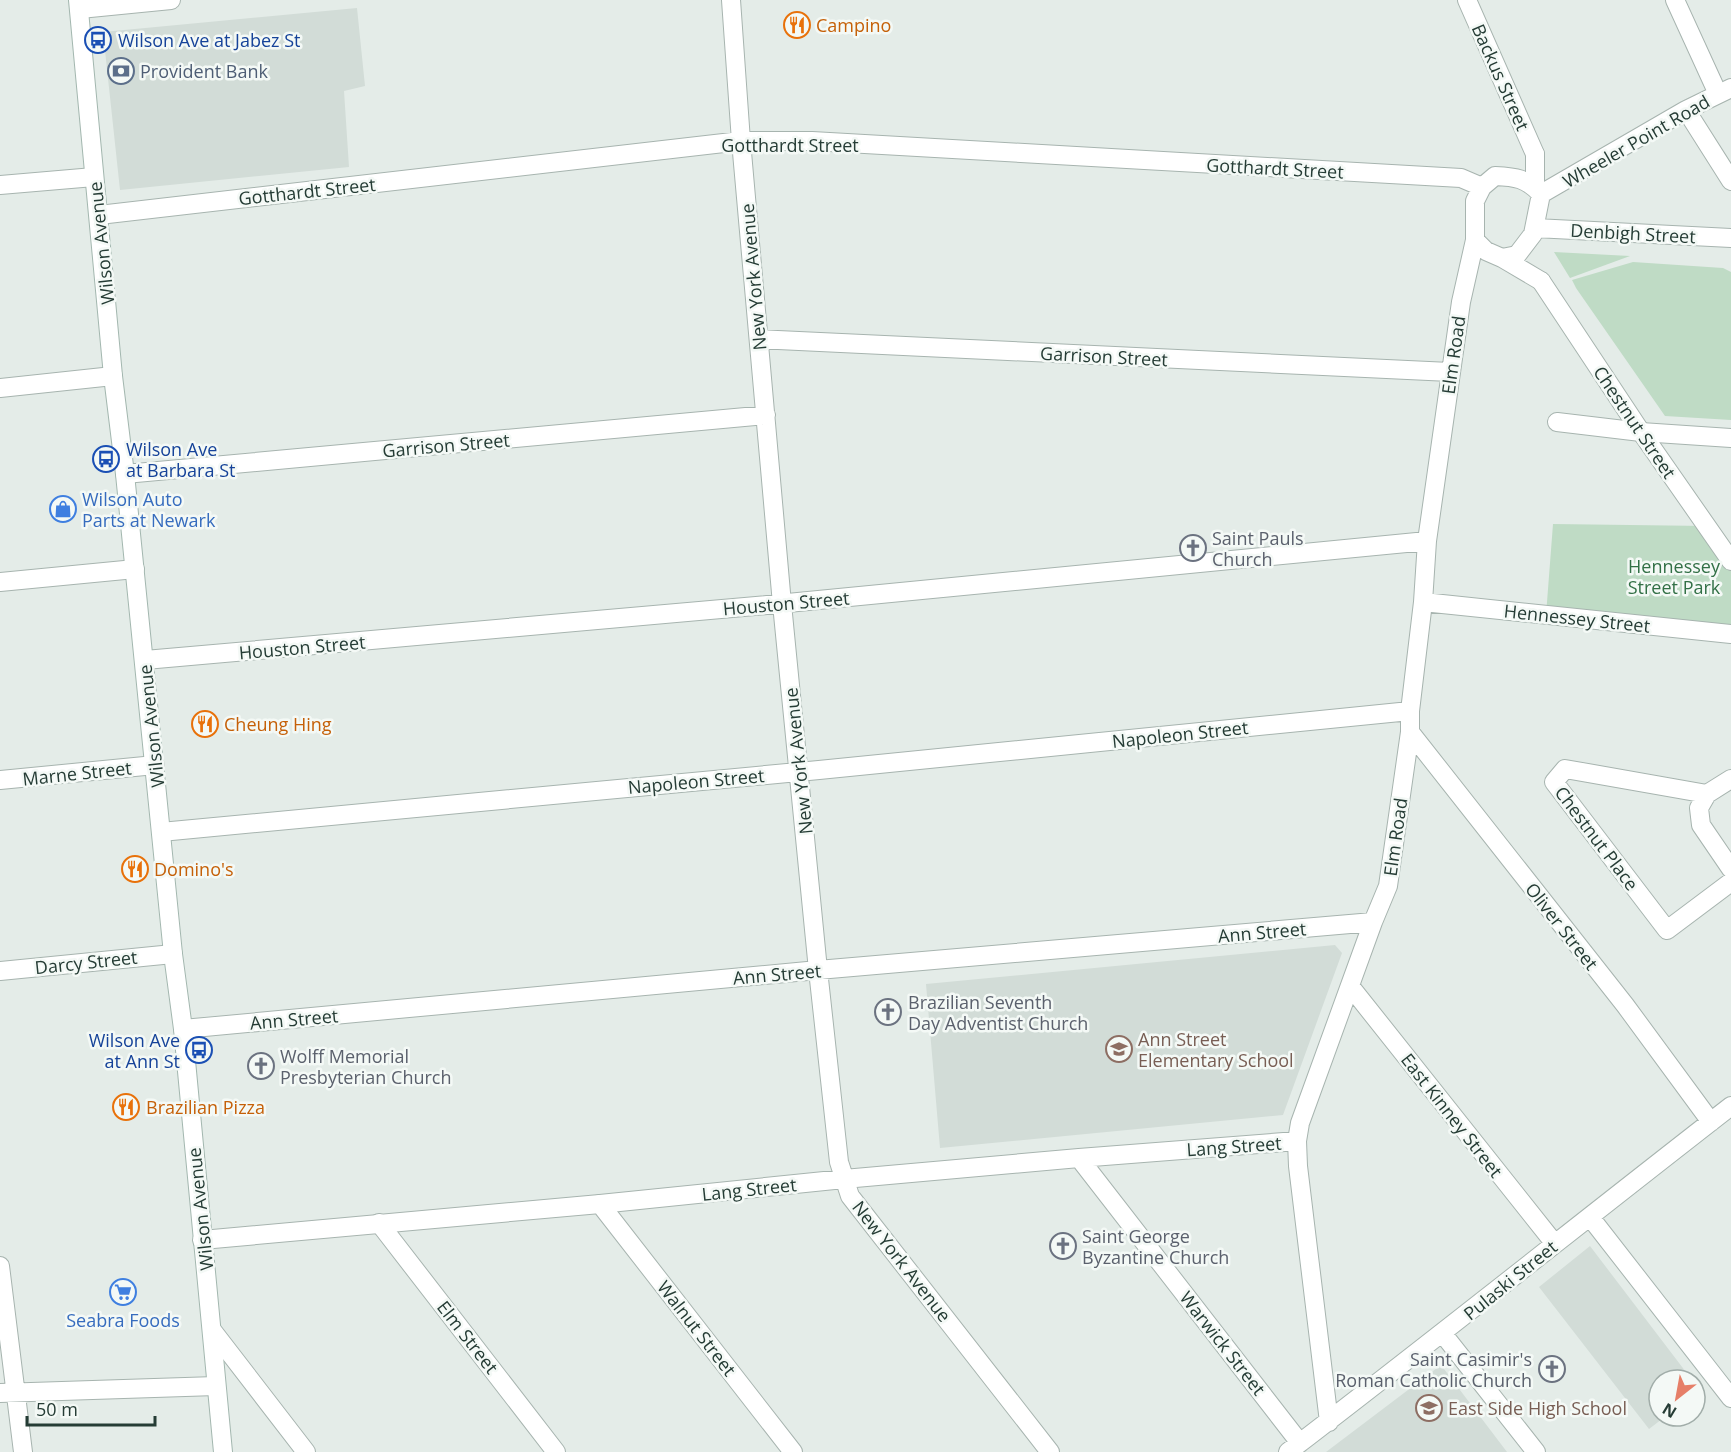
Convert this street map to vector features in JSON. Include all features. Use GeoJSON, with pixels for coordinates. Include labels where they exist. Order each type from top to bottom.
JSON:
{"type":"FeatureCollection","features":[{"type":"Feature","properties":{"kind":"street"},"geometry":{"type":"LineString","coordinates":[[79,5],[171,0]]}},
{"type":"Feature","properties":{"kind":"street","name":"New York Avenue"},"geometry":{"type":"LineString","coordinates":[[731,0],[741,141],[782,604],[839,1162],[850,1196],[1050,1452]]}},
{"type":"Feature","properties":{"kind":"street","name":"Backus Street"},"geometry":{"type":"LineString","coordinates":[[1467,0],[1535,154]]}},
{"type":"Feature","properties":{"kind":"street"},"geometry":{"type":"LineString","coordinates":[[1675,0],[1725,91]]}},
{"type":"Feature","properties":{"kind":"street","name":"Wilson Avenue"},"geometry":{"type":"LineString","coordinates":[[79,5],[113,376],[126,474],[173,954],[183,1029],[223,1452]]}},
{"type":"Feature","properties":{"kind":"street","name":"Wheeler Point Road"},"geometry":{"type":"LineString","coordinates":[[1538,191],[1725,91]]}},
{"type":"Feature","properties":{"kind":"street"},"geometry":{"type":"LineString","coordinates":[[1686,110],[1731,181]]}},
{"type":"Feature","properties":{"kind":"street","name":"Gotthardt Street"},"geometry":{"type":"LineString","coordinates":[[99,215],[741,141],[835,143],[1461,178],[1482,187]]}},
{"type":"Feature","properties":{"kind":"street"},"geometry":{"type":"LineString","coordinates":[[1519,177],[1535,154]]}},
{"type":"Feature","properties":{"kind":"street"},"geometry":{"type":"LineString","coordinates":[[1502,258],[1517,255],[1530,236],[1538,191],[1535,154]]}},
{"type":"Feature","properties":{"kind":"street"},"geometry":{"type":"LineString","coordinates":[[1538,191],[1519,177],[1495,176],[1482,187],[1475,201],[1475,240],[1486,251],[1541,280]]}},
{"type":"Feature","properties":{"kind":"street"},"geometry":{"type":"LineString","coordinates":[[0,185],[94,177]]}},
{"type":"Feature","properties":{"kind":"street","name":"Denbigh Street"},"geometry":{"type":"LineString","coordinates":[[1530,236],[1731,238]]}},
{"type":"Feature","properties":{"kind":"street","name":"Chestnut Street"},"geometry":{"type":"LineString","coordinates":[[1530,236],[1541,280],[1641,432],[1731,561]]}},
{"type":"Feature","properties":{"kind":"street","name":"Elm Road"},"geometry":{"type":"LineString","coordinates":[[1329,1422],[1298,1166],[1297,1141],[1300,1123],[1388,886],[1410,732],[1410,711],[1423,602],[1427,541],[1461,302],[1475,240]]}},
{"type":"Feature","properties":{"kind":"street","name":"Garrison Street"},"geometry":{"type":"LineString","coordinates":[[759,339],[1450,372]]}},
{"type":"Feature","properties":{"kind":"street"},"geometry":{"type":"LineString","coordinates":[[0,388],[113,376]]}},
{"type":"Feature","properties":{"kind":"street","name":"Garrison Street"},"geometry":{"type":"LineString","coordinates":[[126,474],[766,416]]}},
{"type":"Feature","properties":{"kind":"street"},"geometry":{"type":"LineString","coordinates":[[1557,422],[1641,432],[1731,438]]}},
{"type":"Feature","properties":{"kind":"street","name":"Houston Street"},"geometry":{"type":"LineString","coordinates":[[145,660],[782,604],[1427,541]]}},
{"type":"Feature","properties":{"kind":"street"},"geometry":{"type":"LineString","coordinates":[[0,582],[135,569]]}},
{"type":"Feature","properties":{"kind":"street","name":"Hennessey Street"},"geometry":{"type":"LineString","coordinates":[[1423,602],[1731,634]]}},
{"type":"Feature","properties":{"kind":"street","name":"Napoleon Street"},"geometry":{"type":"LineString","coordinates":[[162,832],[800,772],[1410,711]]}},
{"type":"Feature","properties":{"kind":"street","name":"Oliver Street"},"geometry":{"type":"LineString","coordinates":[[1410,732],[1625,1005],[1711,1122]]}},
{"type":"Feature","properties":{"kind":"street","name":"Marne Street"},"geometry":{"type":"LineString","coordinates":[[0,780],[155,765]]}},
{"type":"Feature","properties":{"kind":"street","name":"Chestnut Place"},"geometry":{"type":"LineString","coordinates":[[1707,794],[1565,770],[1554,782],[1667,930],[1731,882]]}},
{"type":"Feature","properties":{"kind":"street"},"geometry":{"type":"LineString","coordinates":[[1731,779],[1707,794],[1699,808],[1701,825],[1731,869]]}},
{"type":"Feature","properties":{"kind":"street","name":"Ann Street"},"geometry":{"type":"LineString","coordinates":[[183,1029],[818,970],[1373,922]]}},
{"type":"Feature","properties":{"kind":"street","name":"Darcy Street"},"geometry":{"type":"LineString","coordinates":[[0,971],[173,954]]}},
{"type":"Feature","properties":{"kind":"street","name":"East Kinney Street"},"geometry":{"type":"LineString","coordinates":[[1350,986],[1555,1244]]}},
{"type":"Feature","properties":{"kind":"street","name":"Pulaski Street"},"geometry":{"type":"LineString","coordinates":[[1294,1448],[1443,1334],[1731,1106]]}},
{"type":"Feature","properties":{"kind":"street","name":"Lang Street"},"geometry":{"type":"LineString","coordinates":[[202,1239],[600,1204],[844,1179],[1297,1141]]}},
{"type":"Feature","properties":{"kind":"street","name":"Warwick Street"},"geometry":{"type":"LineString","coordinates":[[1079,1158],[1294,1448]]}},
{"type":"Feature","properties":{"kind":"street","name":"Walnut Street"},"geometry":{"type":"LineString","coordinates":[[600,1204],[794,1452]]}},
{"type":"Feature","properties":{"kind":"street"},"geometry":{"type":"LineString","coordinates":[[1590,1217],[1731,1398]]}},
{"type":"Feature","properties":{"kind":"street","name":"Elm Street"},"geometry":{"type":"LineString","coordinates":[[379,1223],[556,1452]]}},
{"type":"Feature","properties":{"kind":"street"},"geometry":{"type":"LineString","coordinates":[[0,1266],[8,1393],[23,1452]]}},
{"type":"Feature","properties":{"kind":"street"},"geometry":{"type":"LineString","coordinates":[[212,1330],[306,1452]]}},
{"type":"Feature","properties":{"kind":"street"},"geometry":{"type":"LineString","coordinates":[[1443,1334],[1536,1452]]}},
{"type":"Feature","properties":{"kind":"street"},"geometry":{"type":"LineString","coordinates":[[8,1393],[216,1386]]}},
{"type":"Feature","properties":{"kind":"shaded area"},"geometry":{"type":"Polygon","coordinates":[[[357,8],[365,86],[344,91],[349,167],[120,190],[103,32],[357,8]]]}},
{"type":"Feature","properties":{"kind":"shaded area","name":"Ann Street Elementary School"},"geometry":{"type":"Polygon","coordinates":[[[1335,945],[1342,953],[1283,1115],[940,1148],[926,984],[1335,945]]]}},
{"type":"Feature","properties":{"kind":"shaded area"},"geometry":{"type":"Polygon","coordinates":[[[1590,1246],[1683,1368],[1647,1368],[1647,1426],[1539,1287],[1590,1246]]]}},
{"type":"Feature","properties":{"kind":"shaded area","name":"East Side High School"},"geometry":{"type":"Polygon","coordinates":[[[1441,1365],[1507,1452],[1326,1452],[1441,1365]]]}},
{"type":"Feature","properties":{"kind":"green space"},"geometry":{"type":"Polygon","coordinates":[[[1554,252],[1630,256],[1570,278],[1554,252]]]}},
{"type":"Feature","properties":{"kind":"green space"},"geometry":{"type":"Polygon","coordinates":[[[1633,262],[1723,268],[1731,272],[1731,420],[1665,416],[1572,280],[1633,262]]]}},
{"type":"Feature","properties":{"kind":"green space","name":"Hennessey Street Park"},"geometry":{"type":"Polygon","coordinates":[[[1553,524],[1707,526],[1731,561],[1731,634],[1546,615],[1553,524]]]}},
{"type":"Feature","properties":{"kind":"place","name":"Campino"},"geometry":{"type":"Point","coordinates":[797,25]}},
{"type":"Feature","properties":{"kind":"place","name":"Wilson Ave at Jabez St"},"geometry":{"type":"Point","coordinates":[98,40]}},
{"type":"Feature","properties":{"kind":"place","name":"Provident Bank"},"geometry":{"type":"Point","coordinates":[121,71]}},
{"type":"Feature","properties":{"kind":"place","name":"Wilson Ave at Barbara St"},"geometry":{"type":"Point","coordinates":[106,459]}},
{"type":"Feature","properties":{"kind":"place","name":"Wilson Auto Parts at Newark"},"geometry":{"type":"Point","coordinates":[63,509]}},
{"type":"Feature","properties":{"kind":"place","name":"Saint Pauls Church"},"geometry":{"type":"Point","coordinates":[1193,548]}},
{"type":"Feature","properties":{"kind":"place","name":"Cheung Hing"},"geometry":{"type":"Point","coordinates":[205,724]}},
{"type":"Feature","properties":{"kind":"place","name":"Domino's"},"geometry":{"type":"Point","coordinates":[135,869]}},
{"type":"Feature","properties":{"kind":"place","name":"Brazilian Seventh Day Adventist Church"},"geometry":{"type":"Point","coordinates":[888,1012]}},
{"type":"Feature","properties":{"kind":"place","name":"Ann Street Elementary School"},"geometry":{"type":"Point","coordinates":[1119,1049]}},
{"type":"Feature","properties":{"kind":"place","name":"Wilson Ave at Ann St"},"geometry":{"type":"Point","coordinates":[199,1050]}},
{"type":"Feature","properties":{"kind":"place","name":"Wolff Memorial Presbyterian Church"},"geometry":{"type":"Point","coordinates":[261,1066]}},
{"type":"Feature","properties":{"kind":"place","name":"Brazilian Pizza"},"geometry":{"type":"Point","coordinates":[126,1107]}},
{"type":"Feature","properties":{"kind":"place","name":"Saint George Byzantine Church"},"geometry":{"type":"Point","coordinates":[1063,1246]}},
{"type":"Feature","properties":{"kind":"place","name":"Seabra Foods"},"geometry":{"type":"Point","coordinates":[123,1292]}},
{"type":"Feature","properties":{"kind":"place","name":"Saint Casimir's Roman Catholic Church"},"geometry":{"type":"Point","coordinates":[1552,1369]}},
{"type":"Feature","properties":{"kind":"place","name":"East Side High School"},"geometry":{"type":"Point","coordinates":[1429,1408]}}]}
